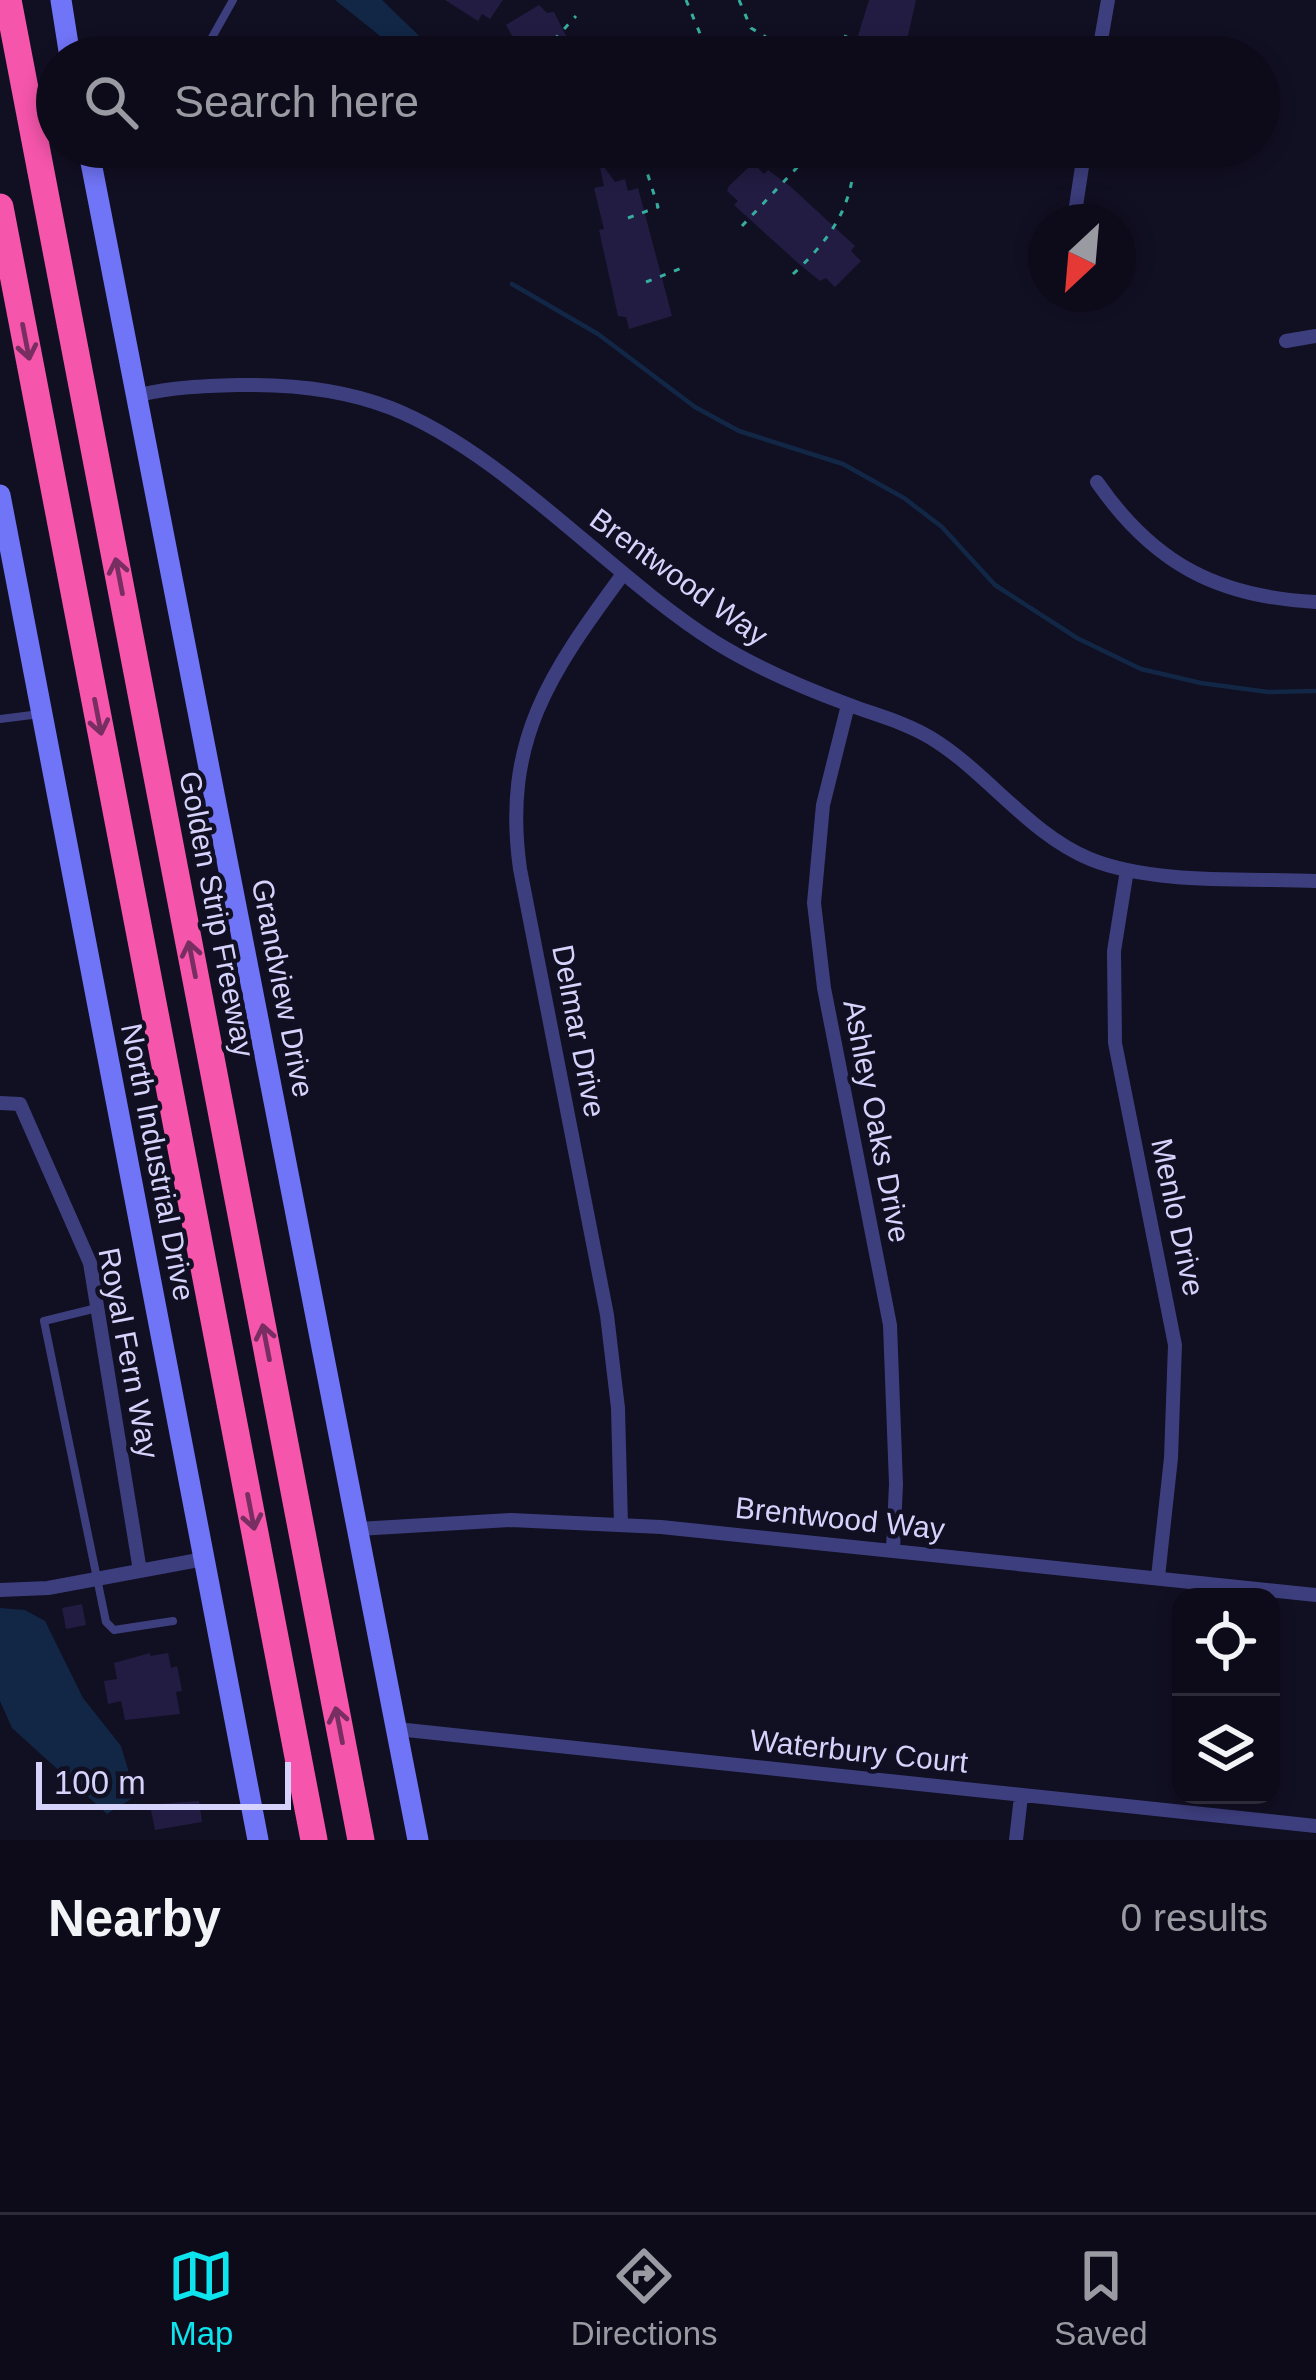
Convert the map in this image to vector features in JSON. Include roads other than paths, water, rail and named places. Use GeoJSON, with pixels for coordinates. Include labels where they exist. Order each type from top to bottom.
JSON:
{"type":"FeatureCollection","features":[{"type":"Feature","properties":{"kind":"highway","name":"Golden Strip Freeway"},"geometry":{"type":"LineString","coordinates":[[8,0],[36,146]]}},
{"type":"Feature","properties":{"kind":"highway","name":"Golden Strip Freeway"},"geometry":{"type":"LineString","coordinates":[[40,168],[361,1840]]}},
{"type":"Feature","properties":{"kind":"highway"},"geometry":{"type":"LineString","coordinates":[[0,206],[314,1840]]}},
{"type":"Feature","properties":{"kind":"street"},"geometry":{"type":"LineString","coordinates":[[62,0],[67,36]]}},
{"type":"Feature","properties":{"kind":"street"},"geometry":{"type":"LineString","coordinates":[[1102,36],[1108,0]]}},
{"type":"Feature","properties":{"kind":"street","name":"Grandview Drive"},"geometry":{"type":"LineString","coordinates":[[92,168],[418,1840]]}},
{"type":"Feature","properties":{"kind":"street"},"geometry":{"type":"LineString","coordinates":[[1076,204],[1081,168]]}},
{"type":"Feature","properties":{"kind":"street"},"geometry":{"type":"LineString","coordinates":[[1286,341],[1316,336]]}},
{"type":"Feature","properties":{"kind":"street","name":"Brentwood Way"},"geometry":{"type":"LineString","coordinates":[[139,395],[173,387],[273,385],[363,399],[390,408],[472,455],[622,574],[744,660],[931,738],[1062,843],[1088,858],[1127,870],[1316,881]]}},
{"type":"Feature","properties":{"kind":"street"},"geometry":{"type":"LineString","coordinates":[[1096,482],[1124,521],[1183,567],[1241,591],[1316,602]]}},
{"type":"Feature","properties":{"kind":"street","name":"North Industrial Drive"},"geometry":{"type":"LineString","coordinates":[[0,495],[258,1840]]}},
{"type":"Feature","properties":{"kind":"street","name":"Delmar Drive"},"geometry":{"type":"LineString","coordinates":[[621,1525],[618,1408],[607,1315],[520,869],[514,811],[520,760],[540,702],[622,574]]}},
{"type":"Feature","properties":{"kind":"street","name":"Ashley Oaks Drive"},"geometry":{"type":"LineString","coordinates":[[848,705],[823,805],[814,903],[824,988],[890,1324],[896,1463],[893,1550]]}},
{"type":"Feature","properties":{"kind":"street","name":"Menlo Drive"},"geometry":{"type":"LineString","coordinates":[[1127,870],[1114,951],[1115,1043],[1175,1345],[1171,1458],[1158,1577]]}},
{"type":"Feature","properties":{"kind":"street","name":"Royal Fern Way"},"geometry":{"type":"LineString","coordinates":[[0,1103],[20,1104],[84,1248],[140,1571]]}},
{"type":"Feature","properties":{"kind":"street","name":"Brentwood Way"},"geometry":{"type":"LineString","coordinates":[[358,1529],[511,1520],[621,1525],[1316,1595]]}},
{"type":"Feature","properties":{"kind":"street"},"geometry":{"type":"LineString","coordinates":[[0,1590],[48,1588],[204,1558]]}},
{"type":"Feature","properties":{"kind":"street","name":"Waterbury Court"},"geometry":{"type":"LineString","coordinates":[[397,1729],[1316,1826]]}},
{"type":"Feature","properties":{"kind":"street"},"geometry":{"type":"LineString","coordinates":[[1016,1840],[1021,1796]]}},
{"type":"Feature","properties":{"kind":"lane"},"geometry":{"type":"LineString","coordinates":[[213,36],[232,0]]}},
{"type":"Feature","properties":{"kind":"lane"},"geometry":{"type":"LineString","coordinates":[[0,719],[42,713]]}},
{"type":"Feature","properties":{"kind":"lane"},"geometry":{"type":"LineString","coordinates":[[97,1308],[44,1321],[106,1622],[114,1630],[173,1621]]}},
{"type":"Feature","properties":{"kind":"water"},"geometry":{"type":"Polygon","coordinates":[[[335,0],[382,0],[419,36],[379,35],[335,0]]]}},
{"type":"Feature","properties":{"kind":"water"},"geometry":{"type":"Polygon","coordinates":[[[0,1608],[25,1610],[45,1621],[83,1698],[121,1746],[136,1796],[107,1814],[12,1728],[0,1701],[0,1608]]]}},
{"type":"Feature","properties":{"kind":"waterway"},"geometry":{"type":"LineString","coordinates":[[512,284],[598,334],[695,407],[739,431],[843,464],[904,498],[942,527],[995,585],[1077,638],[1141,669],[1201,683],[1268,692],[1316,691]]}}]}
